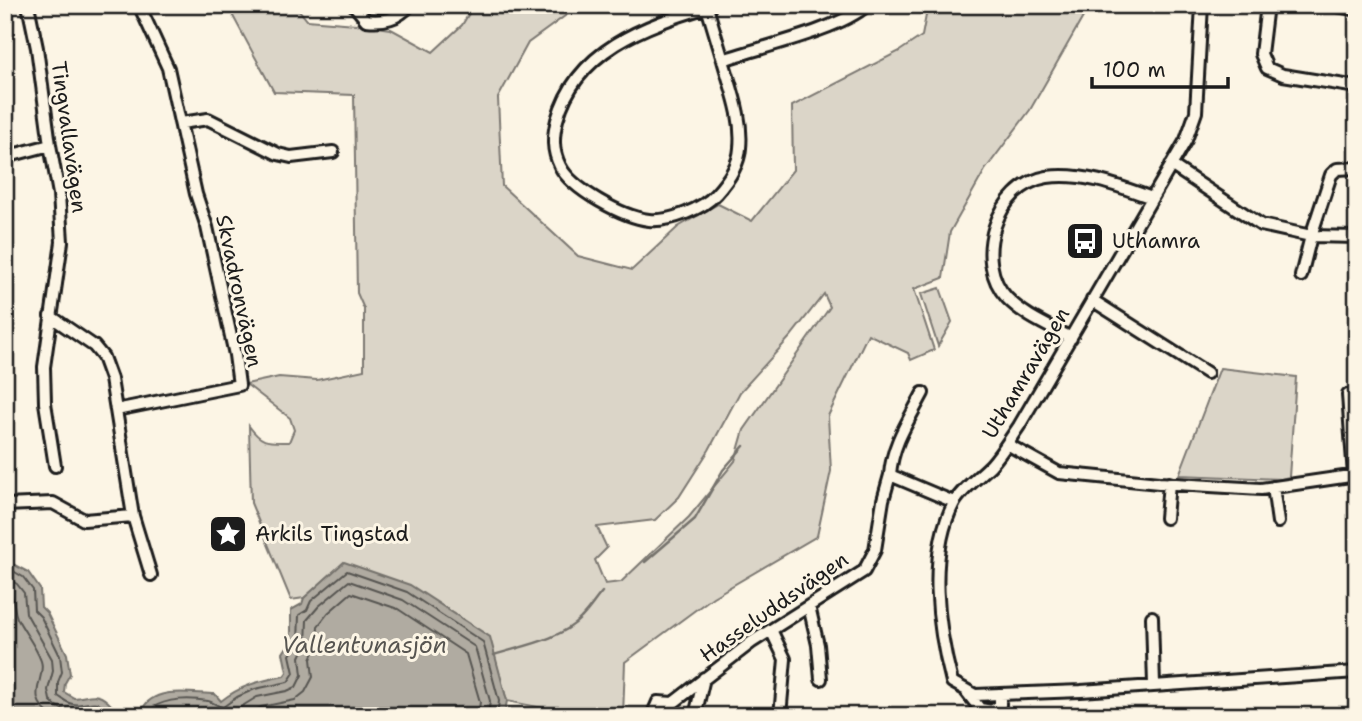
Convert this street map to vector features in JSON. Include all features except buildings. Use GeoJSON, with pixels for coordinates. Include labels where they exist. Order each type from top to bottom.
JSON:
{"type":"FeatureCollection","features":[{"type":"Feature","properties":{"kind":"street","name":"Tingvallavägen"},"geometry":{"type":"LineString","coordinates":[[28,5],[59,194],[62,242],[44,367],[45,403],[55,466]]}},
{"type":"Feature","properties":{"kind":"street","name":"Skvadronvägen"},"geometry":{"type":"LineString","coordinates":[[116,410],[239,385],[207,227],[168,68],[139,5]]}},
{"type":"Feature","properties":{"kind":"street"},"geometry":{"type":"LineString","coordinates":[[354,5],[366,20],[384,22],[402,14],[410,5]]}},
{"type":"Feature","properties":{"kind":"street"},"geometry":{"type":"LineString","coordinates":[[723,60],[822,28],[857,14],[867,5]]}},
{"type":"Feature","properties":{"kind":"street","name":"Uthamravägen"},"geometry":{"type":"LineString","coordinates":[[1202,5],[1196,112],[1186,140],[1019,426],[993,462],[954,502],[939,551],[937,578],[944,654],[952,682],[975,695],[1357,673]]}},
{"type":"Feature","properties":{"kind":"street"},"geometry":{"type":"LineString","coordinates":[[1267,5],[1261,54],[1266,68],[1283,75],[1357,87]]}},
{"type":"Feature","properties":{"kind":"street"},"geometry":{"type":"LineString","coordinates":[[1332,5],[1346,10],[1357,10]]}},
{"type":"Feature","properties":{"kind":"street"},"geometry":{"type":"LineString","coordinates":[[706,6],[739,113],[740,150],[728,181],[709,202],[679,216],[649,220],[618,210],[578,188],[560,166],[552,139],[561,106],[581,71],[616,42],[706,6]]}},
{"type":"Feature","properties":{"kind":"street"},"geometry":{"type":"LineString","coordinates":[[181,124],[208,119],[278,154],[291,157],[333,152]]}},
{"type":"Feature","properties":{"kind":"street"},"geometry":{"type":"LineString","coordinates":[[5,156],[50,145]]}},
{"type":"Feature","properties":{"kind":"street"},"geometry":{"type":"LineString","coordinates":[[1171,165],[1261,225],[1311,236],[1357,237]]}},
{"type":"Feature","properties":{"kind":"street"},"geometry":{"type":"LineString","coordinates":[[1301,276],[1331,175],[1337,169],[1357,168]]}},
{"type":"Feature","properties":{"kind":"street"},"geometry":{"type":"LineString","coordinates":[[1071,338],[1022,312],[1005,296],[994,274],[991,252],[993,230],[1003,207],[1020,187],[1044,177],[1069,176],[1113,184],[1152,198]]}},
{"type":"Feature","properties":{"kind":"street","name":"Uthamravägen"},"geometry":{"type":"LineString","coordinates":[[1092,300],[1207,373]]}},
{"type":"Feature","properties":{"kind":"street"},"geometry":{"type":"LineString","coordinates":[[50,316],[94,346],[103,357],[111,379],[133,516],[151,575]]}},
{"type":"Feature","properties":{"kind":"street","name":"Hasseluddsvägen"},"geometry":{"type":"LineString","coordinates":[[652,716],[658,702],[673,702],[771,630],[864,571],[875,550],[891,460],[898,440],[923,393]]}},
{"type":"Feature","properties":{"kind":"street"},"geometry":{"type":"LineString","coordinates":[[1007,444],[1059,473],[1261,489],[1355,475],[1348,395]]}},
{"type":"Feature","properties":{"kind":"street"},"geometry":{"type":"LineString","coordinates":[[890,475],[954,502]]}},
{"type":"Feature","properties":{"kind":"street"},"geometry":{"type":"LineString","coordinates":[[1166,517],[1169,483]]}},
{"type":"Feature","properties":{"kind":"street"},"geometry":{"type":"LineString","coordinates":[[1273,487],[1278,522]]}},
{"type":"Feature","properties":{"kind":"street"},"geometry":{"type":"LineString","coordinates":[[5,506],[53,503],[84,520],[133,516]]}},
{"type":"Feature","properties":{"kind":"street"},"geometry":{"type":"LineString","coordinates":[[809,606],[818,645],[821,679]]}},
{"type":"Feature","properties":{"kind":"street"},"geometry":{"type":"LineString","coordinates":[[1152,617],[1154,685]]}},
{"type":"Feature","properties":{"kind":"street"},"geometry":{"type":"LineString","coordinates":[[771,630],[785,659],[780,716]]}},
{"type":"Feature","properties":{"kind":"street"},"geometry":{"type":"LineString","coordinates":[[695,716],[704,678]]}},
{"type":"Feature","properties":{"kind":"street","name":"Uthamravägen"},"geometry":{"type":"LineString","coordinates":[[966,690],[980,709],[992,711],[1000,705],[1000,694]]}},
{"type":"Feature","properties":{"kind":"shaded area"},"geometry":{"type":"Polygon","coordinates":[[[227,5],[295,5],[307,20],[391,29],[433,52],[462,25],[474,5],[580,5],[528,43],[498,98],[502,186],[578,256],[632,270],[678,227],[718,204],[752,221],[793,170],[792,106],[898,52],[922,36],[928,5],[1090,5],[1030,110],[985,170],[950,232],[943,278],[914,289],[934,350],[911,360],[908,353],[868,334],[828,416],[831,471],[817,536],[713,597],[625,662],[623,716],[583,716],[507,701],[489,637],[343,564],[304,598],[291,600],[251,503],[249,426],[262,439],[271,442],[289,442],[294,430],[290,418],[246,384],[279,377],[317,380],[364,370],[364,309],[357,293],[354,95],[274,92],[227,5]],[[824,294],[791,336],[740,392],[709,450],[679,497],[655,520],[597,527],[607,548],[595,560],[605,584],[621,582],[689,517],[735,461],[744,430],[830,307],[824,294]]]}},
{"type":"Feature","properties":{"kind":"shaded area"},"geometry":{"type":"Polygon","coordinates":[[[940,288],[952,322],[938,346],[921,294],[940,288]]]}},
{"type":"Feature","properties":{"kind":"shaded area"},"geometry":{"type":"Polygon","coordinates":[[[1220,368],[1296,377],[1289,477],[1281,479],[1179,475],[1220,368]]]}},
{"type":"Feature","properties":{"kind":"water"},"geometry":{"type":"Polygon","coordinates":[[[5,560],[28,572],[40,589],[41,607],[47,613],[67,654],[70,674],[64,692],[74,698],[94,695],[103,698],[112,706],[111,716],[5,716],[5,560]]]}},
{"type":"Feature","properties":{"kind":"water","name":"Vallentunasjön"},"geometry":{"type":"Polygon","coordinates":[[[344,562],[410,585],[490,637],[507,701],[504,716],[145,716],[142,710],[148,702],[164,694],[215,694],[221,701],[243,687],[284,676],[287,672],[283,653],[291,641],[291,610],[302,604],[304,598],[344,562]]]}},
{"type":"Feature","properties":{"kind":"waterway"},"geometry":{"type":"LineString","coordinates":[[645,562],[695,519],[723,470],[744,446]]}},
{"type":"Feature","properties":{"kind":"waterway"},"geometry":{"type":"LineString","coordinates":[[494,655],[562,632],[581,618],[602,592]]}},
{"type":"Feature","properties":{"kind":"place","name":"Uthamra"},"geometry":{"type":"Point","coordinates":[1085,241]}},
{"type":"Feature","properties":{"kind":"place","name":"Arkils Tingstad"},"geometry":{"type":"Point","coordinates":[228,534]}}]}
